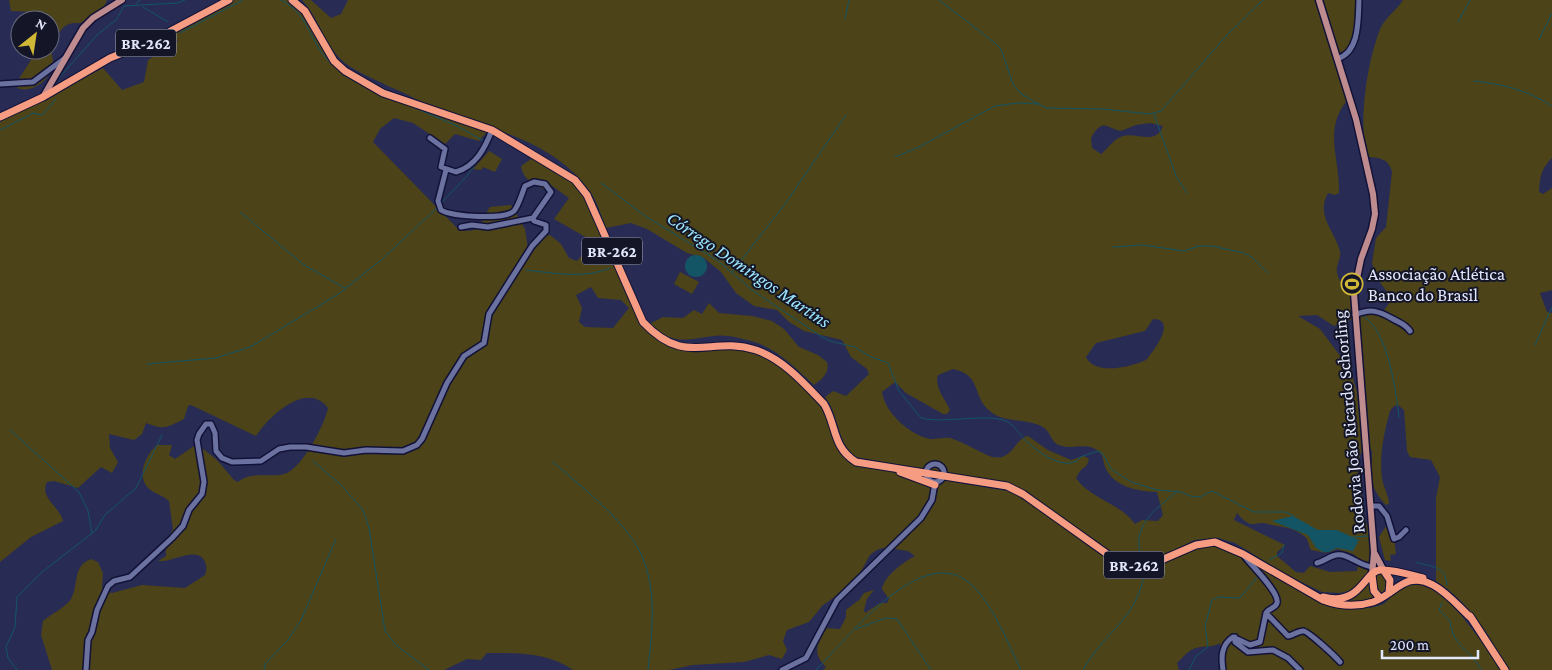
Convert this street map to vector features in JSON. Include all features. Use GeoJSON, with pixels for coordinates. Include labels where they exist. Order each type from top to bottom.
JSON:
{"type":"FeatureCollection","features":[{"type":"Feature","properties":{"kind":"highway","name":"BR-262"},"geometry":{"type":"LineString","coordinates":[[0,116],[43,97],[110,58],[150,42],[229,0]]}},
{"type":"Feature","properties":{"kind":"highway","name":"BR-262"},"geometry":{"type":"LineString","coordinates":[[292,0],[306,11],[334,61],[357,79],[382,93],[492,130],[552,165],[581,186],[596,212],[643,322],[651,330],[678,346],[693,349],[737,346],[755,350],[779,361],[824,404],[829,412],[840,448],[847,456],[867,465],[945,475],[1011,488],[1110,556],[1128,564],[1152,564],[1209,542],[1225,545],[1308,592],[1334,604],[1361,605],[1389,594],[1400,584],[1408,581],[1425,582],[1448,596],[1471,618]]}},
{"type":"Feature","properties":{"kind":"highway"},"geometry":{"type":"LineString","coordinates":[[895,469],[935,483]]}},
{"type":"Feature","properties":{"kind":"highway","name":"BR-262"},"geometry":{"type":"LineString","coordinates":[[1308,592],[1329,598],[1347,597],[1363,586],[1373,571],[1384,570],[1412,575],[1431,582],[1454,598],[1471,618],[1505,670]]}},
{"type":"Feature","properties":{"kind":"highway"},"geometry":{"type":"LineString","coordinates":[[1384,570],[1390,580],[1389,594]]}},
{"type":"Feature","properties":{"kind":"highway"},"geometry":{"type":"LineString","coordinates":[[1373,571],[1374,591],[1380,598]]}},
{"type":"Feature","properties":{"kind":"main road"},"geometry":{"type":"LineString","coordinates":[[43,97],[88,22],[122,0]]}},
{"type":"Feature","properties":{"kind":"main road","name":"Rodovia João Ricardo Schorling"},"geometry":{"type":"LineString","coordinates":[[1319,0],[1356,119],[1375,207],[1372,229],[1356,278],[1355,315],[1371,506],[1374,552],[1373,571]]}},
{"type":"Feature","properties":{"kind":"main road"},"geometry":{"type":"LineString","coordinates":[[54,76],[56,82],[63,86]]}},
{"type":"Feature","properties":{"kind":"main road","name":"Rodovia João Ricardo Schorling"},"geometry":{"type":"LineString","coordinates":[[1374,552],[1384,570]]}},
{"type":"Feature","properties":{"kind":"street"},"geometry":{"type":"LineString","coordinates":[[1337,59],[1348,54],[1353,45],[1359,0]]}},
{"type":"Feature","properties":{"kind":"street"},"geometry":{"type":"LineString","coordinates":[[0,84],[33,82],[66,57]]}},
{"type":"Feature","properties":{"kind":"street"},"geometry":{"type":"LineString","coordinates":[[430,138],[445,149],[441,163],[446,170],[459,172],[474,161],[484,148],[492,130]]}},
{"type":"Feature","properties":{"kind":"street"},"geometry":{"type":"LineString","coordinates":[[446,170],[438,202],[439,208],[444,212],[477,216],[510,213],[515,209],[525,186],[541,182],[549,187],[551,192],[533,218],[494,226],[461,227]]}},
{"type":"Feature","properties":{"kind":"street"},"geometry":{"type":"LineString","coordinates":[[86,670],[88,640],[92,632],[97,610],[108,586],[114,581],[130,577],[166,544],[184,526],[190,510],[202,494],[204,482],[198,440],[202,428],[208,424],[213,426],[216,451],[222,458],[232,462],[261,462],[279,449],[290,447],[306,447],[344,453],[366,450],[394,452],[418,445],[432,419],[442,392],[464,356],[484,343],[488,319],[492,309],[532,246],[546,231],[544,223],[536,222],[533,218]]}},
{"type":"Feature","properties":{"kind":"street"},"geometry":{"type":"LineString","coordinates":[[1355,315],[1366,311],[1381,312],[1404,325],[1410,331]]}},
{"type":"Feature","properties":{"kind":"street"},"geometry":{"type":"LineString","coordinates":[[926,472],[928,478],[935,483]]}},
{"type":"Feature","properties":{"kind":"street"},"geometry":{"type":"LineString","coordinates":[[782,670],[806,658],[837,600],[921,518],[929,508],[935,483],[945,475]]}},
{"type":"Feature","properties":{"kind":"street"},"geometry":{"type":"LineString","coordinates":[[1371,506],[1379,506],[1385,511],[1394,539],[1406,530]]}},
{"type":"Feature","properties":{"kind":"street"},"geometry":{"type":"LineString","coordinates":[[1223,670],[1223,647],[1229,639],[1235,637],[1250,645],[1260,642],[1266,613],[1276,606],[1278,596],[1243,554]]}},
{"type":"Feature","properties":{"kind":"street"},"geometry":{"type":"LineString","coordinates":[[1317,563],[1333,556],[1345,555],[1373,571]]}},
{"type":"Feature","properties":{"kind":"street"},"geometry":{"type":"LineString","coordinates":[[1266,613],[1288,636],[1304,630],[1309,632],[1320,645],[1340,662]]}},
{"type":"Feature","properties":{"kind":"street"},"geometry":{"type":"LineString","coordinates":[[1235,637],[1235,642],[1248,652],[1273,650],[1288,658],[1300,670]]}},
{"type":"Feature","properties":{"kind":"shaded area"},"geometry":{"type":"Polygon","coordinates":[[[9,0],[107,0],[101,10],[95,15],[83,22],[70,24],[60,32],[60,10],[11,10],[9,0]]]}},
{"type":"Feature","properties":{"kind":"shaded area"},"geometry":{"type":"Polygon","coordinates":[[[232,0],[292,0],[335,61],[370,84],[487,132],[479,141],[455,134],[445,144],[413,123],[394,118],[380,129],[373,142],[459,230],[476,229],[490,207],[511,205],[525,229],[528,249],[533,250],[543,237],[550,235],[561,244],[569,258],[577,261],[585,252],[589,239],[554,219],[569,198],[548,183],[543,189],[535,185],[526,177],[522,170],[521,166],[537,155],[572,180],[584,194],[640,321],[657,339],[689,347],[723,342],[751,347],[773,358],[821,401],[834,438],[858,466],[1013,492],[1109,558],[1125,566],[1139,569],[1150,568],[1192,548],[1211,544],[1225,546],[1333,608],[1370,608],[1384,604],[1397,591],[1409,585],[1421,585],[1444,597],[1461,615],[1489,651],[1500,670],[1221,670],[1220,643],[1191,650],[1177,663],[1179,670],[823,670],[826,667],[817,653],[817,648],[826,628],[840,629],[846,617],[846,610],[860,599],[864,593],[874,590],[867,599],[865,613],[880,603],[887,603],[889,599],[882,589],[884,584],[896,570],[915,556],[908,551],[882,548],[870,555],[854,584],[823,605],[809,622],[787,630],[783,641],[787,650],[782,659],[769,655],[744,662],[693,665],[669,670],[573,670],[553,660],[532,655],[487,653],[481,660],[467,659],[444,670],[52,670],[41,635],[43,621],[71,599],[78,571],[85,562],[91,559],[98,562],[103,573],[102,587],[105,591],[112,593],[142,585],[185,588],[205,575],[206,564],[200,556],[189,555],[158,561],[166,556],[166,541],[173,529],[169,501],[148,488],[144,483],[144,465],[149,454],[157,445],[172,445],[169,455],[175,459],[197,444],[217,460],[234,480],[238,482],[249,476],[281,475],[293,469],[306,454],[318,434],[328,408],[319,400],[310,398],[299,399],[279,411],[256,436],[191,405],[188,406],[184,419],[165,427],[157,427],[146,423],[142,434],[134,440],[109,434],[110,448],[118,462],[112,473],[101,467],[78,488],[54,481],[47,482],[45,488],[48,498],[63,521],[31,537],[0,562],[0,122],[103,68],[122,90],[144,82],[148,60],[178,41],[165,34],[232,0]],[[591,287],[576,295],[582,308],[579,322],[585,327],[613,328],[629,308],[621,300],[598,298],[591,287]]]}},
{"type":"Feature","properties":{"kind":"shaded area"},"geometry":{"type":"Polygon","coordinates":[[[302,0],[311,0],[331,18],[341,14],[348,0],[1317,0],[1334,62],[1349,98],[1336,121],[1334,132],[1339,193],[1335,195],[1328,193],[1324,209],[1325,217],[1340,252],[1337,265],[1338,276],[1346,293],[1352,294],[1353,319],[1334,326],[1317,315],[1298,316],[1320,329],[1350,369],[1357,392],[1363,447],[1357,465],[1364,517],[1370,532],[1371,561],[1366,577],[1352,590],[1340,593],[1322,592],[1291,577],[1235,543],[1218,538],[1194,540],[1155,561],[1127,560],[1112,553],[1015,486],[856,457],[845,444],[830,404],[825,397],[833,391],[846,396],[869,374],[867,369],[851,357],[842,340],[804,331],[789,322],[777,310],[754,306],[736,293],[721,272],[704,258],[687,253],[647,229],[631,223],[606,228],[597,203],[589,190],[559,160],[523,140],[437,108],[388,86],[345,63],[332,49],[302,0]],[[1150,123],[1136,125],[1121,131],[1105,125],[1102,126],[1091,138],[1092,148],[1101,154],[1120,137],[1129,135],[1151,137],[1160,132],[1163,126],[1150,123]],[[1153,319],[1145,331],[1096,343],[1086,357],[1091,363],[1105,368],[1123,367],[1146,360],[1162,336],[1163,324],[1160,320],[1153,319]],[[953,369],[938,375],[937,384],[950,410],[947,414],[943,414],[906,393],[895,382],[882,392],[884,400],[893,415],[914,433],[930,439],[953,439],[992,457],[1005,456],[1019,441],[1028,436],[1048,450],[1071,460],[1084,456],[1089,459],[1087,465],[1076,478],[1089,491],[1121,510],[1135,524],[1142,520],[1158,521],[1163,515],[1157,492],[1142,491],[1128,487],[1116,480],[1106,469],[1101,454],[1097,450],[1085,446],[1062,446],[1055,442],[1047,430],[1039,425],[996,415],[985,406],[973,381],[962,372],[953,369]],[[1237,513],[1234,520],[1285,545],[1277,552],[1277,556],[1296,572],[1304,573],[1310,566],[1330,572],[1357,571],[1358,558],[1353,554],[1337,549],[1327,552],[1311,550],[1306,537],[1296,531],[1264,523],[1250,524],[1237,513]]]}},
{"type":"Feature","properties":{"kind":"shaded area"},"geometry":{"type":"Polygon","coordinates":[[[1323,0],[1358,0],[1355,15],[1358,44],[1339,53],[1323,0]]]}},
{"type":"Feature","properties":{"kind":"shaded area"},"geometry":{"type":"Polygon","coordinates":[[[1403,0],[1552,0],[1552,158],[1542,173],[1539,192],[1543,194],[1552,188],[1552,290],[1540,293],[1547,312],[1552,313],[1552,670],[1508,670],[1494,644],[1478,621],[1459,599],[1436,581],[1436,498],[1440,477],[1431,460],[1410,457],[1407,451],[1404,410],[1398,405],[1394,406],[1390,411],[1382,452],[1382,478],[1389,504],[1386,505],[1373,486],[1371,474],[1372,451],[1369,447],[1360,346],[1359,312],[1365,309],[1382,313],[1392,299],[1376,277],[1372,263],[1376,238],[1386,227],[1392,172],[1391,167],[1386,161],[1367,157],[1363,126],[1365,91],[1381,27],[1403,0]]]}},
{"type":"Feature","properties":{"kind":"shaded area"},"geometry":{"type":"Polygon","coordinates":[[[31,60],[53,60],[51,71],[39,85],[28,89],[17,88],[20,77],[31,60]]]}},
{"type":"Feature","properties":{"kind":"shaded area"},"geometry":{"type":"Polygon","coordinates":[[[489,151],[502,159],[495,172],[483,167],[481,170],[473,169],[489,151]]]}},
{"type":"Feature","properties":{"kind":"shaded area"},"geometry":{"type":"Polygon","coordinates":[[[680,272],[699,282],[692,294],[674,284],[680,272]]]}},
{"type":"Feature","properties":{"kind":"shaded area"},"geometry":{"type":"Polygon","coordinates":[[[709,303],[719,313],[752,316],[772,321],[784,329],[799,347],[818,355],[827,362],[828,366],[825,375],[814,385],[777,353],[760,344],[722,336],[687,339],[673,338],[658,331],[649,324],[663,317],[683,318],[694,310],[702,314],[709,303]]]}},
{"type":"Feature","properties":{"kind":"shaded area"},"geometry":{"type":"Polygon","coordinates":[[[1388,523],[1394,538],[1396,554],[1390,555],[1391,561],[1385,560],[1379,537],[1388,523]]]}},
{"type":"Feature","properties":{"kind":"shaded area"},"geometry":{"type":"Polygon","coordinates":[[[1381,573],[1385,575],[1388,587],[1380,594],[1376,590],[1375,576],[1381,573]]]}},
{"type":"Feature","properties":{"kind":"shaded area"},"geometry":{"type":"Polygon","coordinates":[[[1370,580],[1377,598],[1349,603],[1330,600],[1348,598],[1370,580]]]}},
{"type":"Feature","properties":{"kind":"water"},"geometry":{"type":"Polygon","coordinates":[[[696,255],[706,262],[707,266],[700,276],[696,277],[686,270],[685,266],[692,256],[696,255]]]}},
{"type":"Feature","properties":{"kind":"water"},"geometry":{"type":"Polygon","coordinates":[[[1293,516],[1318,530],[1337,530],[1359,540],[1353,551],[1337,548],[1329,552],[1323,552],[1316,548],[1308,535],[1272,521],[1293,516]]]}},
{"type":"Feature","properties":{"kind":"waterway"},"geometry":{"type":"LineString","coordinates":[[136,4],[140,0]]}},
{"type":"Feature","properties":{"kind":"waterway"},"geometry":{"type":"LineString","coordinates":[[59,78],[97,35],[116,20],[124,6],[177,3],[185,0]]}},
{"type":"Feature","properties":{"kind":"waterway"},"geometry":{"type":"LineString","coordinates":[[180,33],[243,0]]}},
{"type":"Feature","properties":{"kind":"waterway"},"geometry":{"type":"LineString","coordinates":[[281,0],[299,15],[321,52],[338,69]]}},
{"type":"Feature","properties":{"kind":"waterway"},"geometry":{"type":"LineString","coordinates":[[845,19],[849,0]]}},
{"type":"Feature","properties":{"kind":"waterway"},"geometry":{"type":"LineString","coordinates":[[939,0],[1001,49],[1013,84],[1021,94],[1046,108],[1102,109],[1150,114],[1161,111],[1226,36],[1263,0]]}},
{"type":"Feature","properties":{"kind":"waterway"},"geometry":{"type":"LineString","coordinates":[[1458,22],[1470,0]]}},
{"type":"Feature","properties":{"kind":"waterway"},"geometry":{"type":"LineString","coordinates":[[143,7],[168,22]]}},
{"type":"Feature","properties":{"kind":"waterway"},"geometry":{"type":"LineString","coordinates":[[1539,40],[1552,13]]}},
{"type":"Feature","properties":{"kind":"waterway"},"geometry":{"type":"LineString","coordinates":[[1474,81],[1515,89],[1552,106]]}},
{"type":"Feature","properties":{"kind":"waterway"},"geometry":{"type":"LineString","coordinates":[[0,130],[33,113],[42,115],[56,99]]}},
{"type":"Feature","properties":{"kind":"waterway"},"geometry":{"type":"LineString","coordinates":[[895,157],[919,147],[995,106],[1017,103],[1039,104]]}},
{"type":"Feature","properties":{"kind":"waterway"},"geometry":{"type":"LineString","coordinates":[[406,104],[457,126],[484,141]]}},
{"type":"Feature","properties":{"kind":"waterway"},"geometry":{"type":"LineString","coordinates":[[1154,114],[1176,176],[1187,193]]}},
{"type":"Feature","properties":{"kind":"waterway"},"geometry":{"type":"LineString","coordinates":[[732,272],[785,204],[846,115]]}},
{"type":"Feature","properties":{"kind":"waterway"},"geometry":{"type":"LineString","coordinates":[[441,203],[467,176],[489,145]]}},
{"type":"Feature","properties":{"kind":"waterway","name":"Córrego Domingos Martins"},"geometry":{"type":"LineString","coordinates":[[601,183],[645,216],[717,260],[752,290],[822,337],[830,341],[855,347],[869,356],[888,363],[899,391],[921,418],[930,420],[988,418],[1006,421],[1034,447],[1049,458],[1060,462],[1077,461],[1080,457],[1098,451],[1103,454],[1111,469],[1131,482],[1157,490],[1181,492],[1190,496],[1200,497],[1212,491],[1254,512],[1285,512],[1294,516]]}},
{"type":"Feature","properties":{"kind":"waterway"},"geometry":{"type":"LineString","coordinates":[[147,364],[216,358],[250,347],[337,295],[380,261],[439,206]]}},
{"type":"Feature","properties":{"kind":"waterway"},"geometry":{"type":"LineString","coordinates":[[240,212],[304,265],[345,288]]}},
{"type":"Feature","properties":{"kind":"waterway"},"geometry":{"type":"LineString","coordinates":[[1113,247],[1143,245],[1184,251],[1199,246],[1212,246],[1244,253],[1253,258],[1268,273]]}},
{"type":"Feature","properties":{"kind":"waterway"},"geometry":{"type":"LineString","coordinates":[[526,270],[558,274],[580,274],[610,268]]}},
{"type":"Feature","properties":{"kind":"waterway"},"geometry":{"type":"LineString","coordinates":[[1535,345],[1552,307]]}},
{"type":"Feature","properties":{"kind":"waterway"},"geometry":{"type":"LineString","coordinates":[[1364,317],[1372,324],[1385,348],[1396,392],[1399,417]]}},
{"type":"Feature","properties":{"kind":"waterway"},"geometry":{"type":"LineString","coordinates":[[10,430],[79,492],[88,511],[92,533]]}},
{"type":"Feature","properties":{"kind":"waterway"},"geometry":{"type":"LineString","coordinates":[[17,670],[8,658],[6,647],[15,627],[17,597],[42,572],[95,531],[105,515],[136,488],[162,435]]}},
{"type":"Feature","properties":{"kind":"waterway"},"geometry":{"type":"LineString","coordinates":[[313,461],[341,485],[363,510],[369,528],[385,631],[397,646],[429,670]]}},
{"type":"Feature","properties":{"kind":"waterway"},"geometry":{"type":"LineString","coordinates":[[552,461],[612,515],[623,527],[640,552],[646,566],[651,595],[652,625],[648,670]]}},
{"type":"Feature","properties":{"kind":"waterway"},"geometry":{"type":"LineString","coordinates":[[1143,560],[1139,549],[1141,529],[1146,520],[1160,505],[1177,492]]}},
{"type":"Feature","properties":{"kind":"waterway"},"geometry":{"type":"LineString","coordinates":[[1353,537],[1367,536]]}},
{"type":"Feature","properties":{"kind":"waterway"},"geometry":{"type":"LineString","coordinates":[[264,670],[265,664],[288,640],[301,620],[336,539]]}},
{"type":"Feature","properties":{"kind":"waterway"},"geometry":{"type":"LineString","coordinates":[[1269,560],[1282,553],[1284,545]]}},
{"type":"Feature","properties":{"kind":"waterway","name":"Córrego Domingos Martins"},"geometry":{"type":"LineString","coordinates":[[1416,562],[1441,570],[1444,573],[1447,585]]}},
{"type":"Feature","properties":{"kind":"waterway"},"geometry":{"type":"LineString","coordinates":[[1083,670],[1135,602],[1145,571]]}},
{"type":"Feature","properties":{"kind":"waterway"},"geometry":{"type":"LineString","coordinates":[[816,670],[847,636],[889,597],[911,582],[933,574],[954,575],[974,587],[995,616],[1021,670]]}},
{"type":"Feature","properties":{"kind":"waterway"},"geometry":{"type":"LineString","coordinates":[[1189,670],[1196,656],[1208,647],[1205,626],[1212,600],[1219,597],[1240,598],[1258,576]]}},
{"type":"Feature","properties":{"kind":"waterway","name":"Córrego Domingos Martins"},"geometry":{"type":"LineString","coordinates":[[1442,603],[1439,610],[1450,621],[1458,643],[1472,657],[1481,670]]}},
{"type":"Feature","properties":{"kind":"waterway"},"geometry":{"type":"LineString","coordinates":[[856,629],[886,618],[897,619],[931,670]]}},
{"type":"Feature","properties":{"kind":"place","name":"Associação Atlética Banco do Brasil"},"geometry":{"type":"Point","coordinates":[1352,284]}}]}
